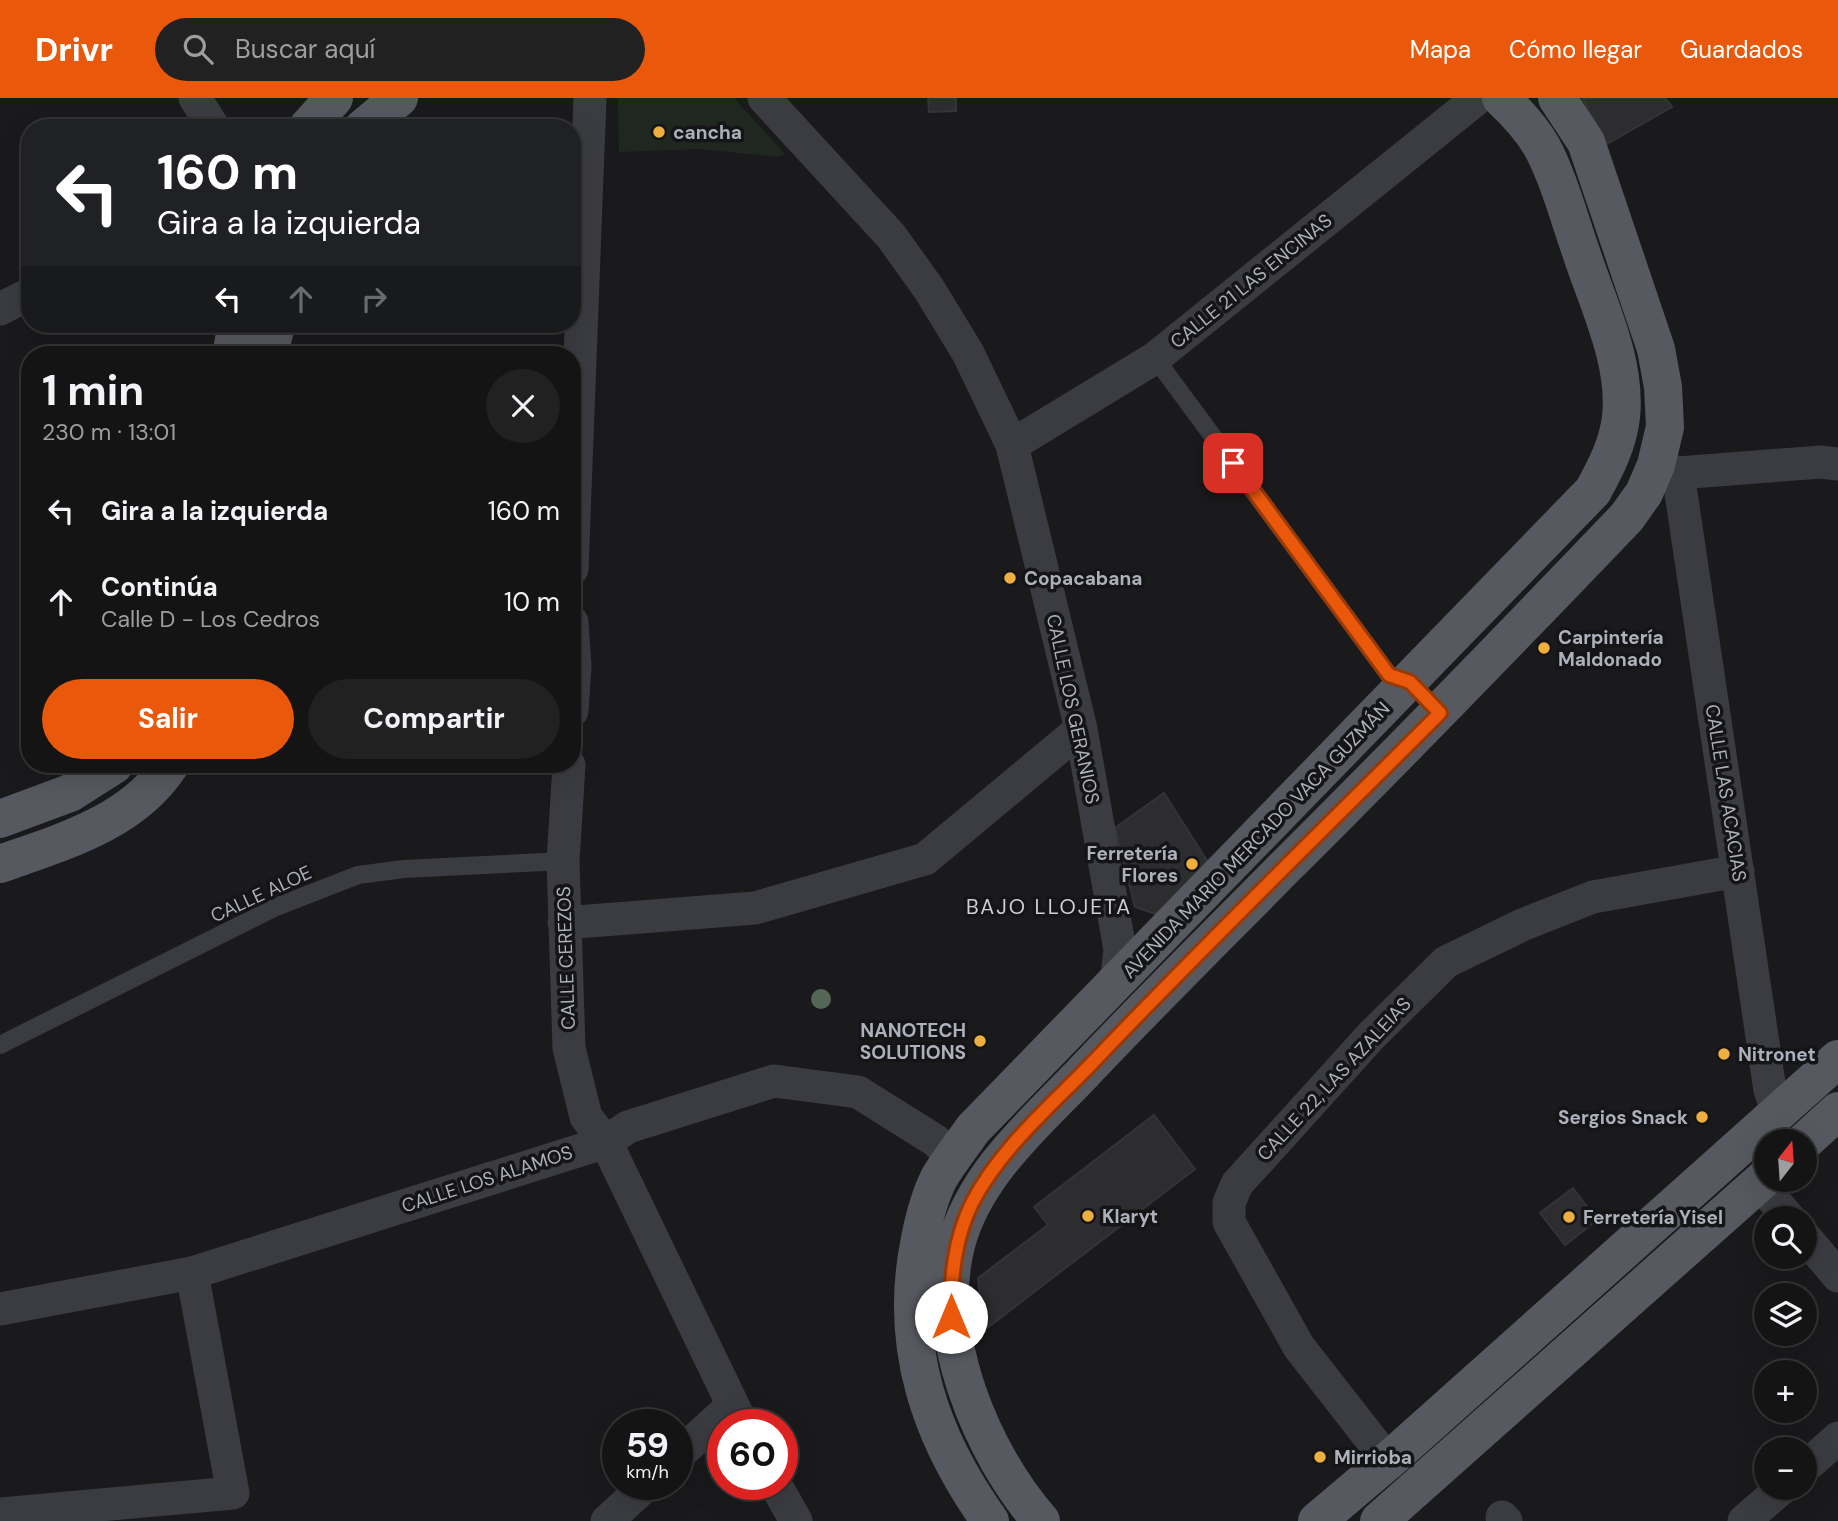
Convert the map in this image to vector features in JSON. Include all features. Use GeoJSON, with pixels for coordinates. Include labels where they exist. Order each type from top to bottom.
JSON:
{"type":"FeatureCollection","features":[{"type":"Feature","properties":{"kind":"main road"},"geometry":{"type":"LineString","coordinates":[[315,119],[334,98]]}},
{"type":"Feature","properties":{"kind":"main road"},"geometry":{"type":"LineString","coordinates":[[374,119],[399,98]]}},
{"type":"Feature","properties":{"kind":"main road","name":"AVENIDA MARIO MERCADO VACA GUZMÁN"},"geometry":{"type":"LineString","coordinates":[[1041,1521],[1012,1481],[984,1431],[957,1355],[951,1317],[951,1279],[956,1244],[972,1205],[984,1183],[1130,997],[1410,682],[1594,491],[1613,454],[1621,417],[1621,382],[1614,351],[1563,199],[1542,148],[1522,117],[1501,98]]}},
{"type":"Feature","properties":{"kind":"main road","name":"AVENIDA MARIO MERCADO VACA GUZMÁN"},"geometry":{"type":"LineString","coordinates":[[990,1521],[948,1457],[929,1406],[912,1321],[912,1278],[921,1232],[939,1178],[973,1129],[1130,997],[1440,713],[1627,517],[1644,492],[1667,469],[1663,387],[1656,349],[1586,142],[1557,98]]}},
{"type":"Feature","properties":{"kind":"main road"},"geometry":{"type":"LineString","coordinates":[[1410,682],[1440,713]]}},
{"type":"Feature","properties":{"kind":"main road"},"geometry":{"type":"LineString","coordinates":[[0,819],[69,793],[101,773]]}},
{"type":"Feature","properties":{"kind":"main road"},"geometry":{"type":"LineString","coordinates":[[0,864],[82,835],[103,824],[137,803],[163,773]]}},
{"type":"Feature","properties":{"kind":"main road"},"geometry":{"type":"LineString","coordinates":[[1797,1129],[1838,1059]]}},
{"type":"Feature","properties":{"kind":"main road"},"geometry":{"type":"LineString","coordinates":[[1801,1129],[1838,1111]]}},
{"type":"Feature","properties":{"kind":"main road"},"geometry":{"type":"LineString","coordinates":[[1317,1521],[1733,1154],[1754,1147]]}},
{"type":"Feature","properties":{"kind":"main road"},"geometry":{"type":"LineString","coordinates":[[1733,1154],[1754,1172]]}},
{"type":"Feature","properties":{"kind":"main road"},"geometry":{"type":"LineString","coordinates":[[952,1158],[984,1183]]}},
{"type":"Feature","properties":{"kind":"main road"},"geometry":{"type":"LineString","coordinates":[[1379,1521],[1754,1188]]}},
{"type":"Feature","properties":{"kind":"main road"},"geometry":{"type":"LineString","coordinates":[[1388,1461],[1414,1491]]}},
{"type":"Feature","properties":{"kind":"street"},"geometry":{"type":"LineString","coordinates":[[195,98],[208,119]]}},
{"type":"Feature","properties":{"kind":"street"},"geometry":{"type":"LineString","coordinates":[[581,346],[590,98]]}},
{"type":"Feature","properties":{"kind":"street","name":"CALLE LOS GERANIOS"},"geometry":{"type":"LineString","coordinates":[[764,98],[891,236],[929,289],[968,353],[1012,445],[1081,729],[1130,997]]}},
{"type":"Feature","properties":{"kind":"street","name":"CALLE 21 LAS ENCINAS"},"geometry":{"type":"LineString","coordinates":[[1012,445],[1155,358],[1478,98]]}},
{"type":"Feature","properties":{"kind":"street"},"geometry":{"type":"LineString","coordinates":[[0,309],[21,298]]}},
{"type":"Feature","properties":{"kind":"street"},"geometry":{"type":"LineString","coordinates":[[1667,469],[1821,462],[1838,464]]}},
{"type":"Feature","properties":{"kind":"street","name":"CALLE LAS ACACIAS"},"geometry":{"type":"LineString","coordinates":[[1667,469],[1738,871],[1770,1090],[1793,1129]]}},
{"type":"Feature","properties":{"kind":"street"},"geometry":{"type":"LineString","coordinates":[[564,923],[755,908],[925,859],[1081,729]]}},
{"type":"Feature","properties":{"kind":"street","name":"CALLE CEREZOS"},"geometry":{"type":"LineString","coordinates":[[568,773],[563,861],[569,1048],[586,1117],[606,1142],[734,1409]]}},
{"type":"Feature","properties":{"kind":"street","name":"CALLE 22, LAS AZALEIAS"},"geometry":{"type":"LineString","coordinates":[[1388,1461],[1299,1347],[1229,1222],[1229,1203],[1237,1184],[1371,1037],[1446,962],[1521,925],[1593,897],[1738,871]]}},
{"type":"Feature","properties":{"kind":"street","name":"CALLE LOS ALAMOS"},"geometry":{"type":"LineString","coordinates":[[0,1309],[191,1273],[606,1142],[628,1127],[774,1081],[858,1092],[936,1141],[952,1158]]}},
{"type":"Feature","properties":{"kind":"street"},"geometry":{"type":"LineString","coordinates":[[1817,1251],[1838,1276]]}},
{"type":"Feature","properties":{"kind":"street"},"geometry":{"type":"LineString","coordinates":[[0,1514],[233,1493],[191,1273]]}},
{"type":"Feature","properties":{"kind":"street"},"geometry":{"type":"LineString","coordinates":[[1817,1457],[1838,1438]]}},
{"type":"Feature","properties":{"kind":"street"},"geometry":{"type":"LineString","coordinates":[[607,1521],[630,1500]]}},
{"type":"Feature","properties":{"kind":"street"},"geometry":{"type":"LineString","coordinates":[[784,1500],[796,1521]]}},
{"type":"Feature","properties":{"kind":"street"},"geometry":{"type":"LineString","coordinates":[[1744,1521],[1768,1500]]}},
{"type":"Feature","properties":{"kind":"lane"},"geometry":{"type":"LineString","coordinates":[[1155,358],[1389,675],[1410,682]]}},
{"type":"Feature","properties":{"kind":"lane","name":"CALLE ALOE"},"geometry":{"type":"LineString","coordinates":[[0,1045],[276,907],[358,875],[404,869],[563,861]]}},
{"type":"Feature","properties":{"kind":"shaded area"},"geometry":{"type":"Polygon","coordinates":[[[618,98],[734,98],[785,154],[779,157],[699,149],[619,152],[618,98]]]}},
{"type":"Feature","properties":{"kind":"building"},"geometry":{"type":"Polygon","coordinates":[[[928,98],[956,98],[956,111],[929,112],[928,98]]]}},
{"type":"Feature","properties":{"kind":"building"},"geometry":{"type":"Polygon","coordinates":[[[1582,98],[1665,98],[1672,107],[1607,144],[1582,98]]]}},
{"type":"Feature","properties":{"kind":"building"},"geometry":{"type":"Polygon","coordinates":[[[1164,793],[1208,862],[1156,914],[1135,907],[1115,828],[1164,793]]]}},
{"type":"Feature","properties":{"kind":"building","name":"Klaryt"},"geometry":{"type":"Polygon","coordinates":[[[1154,1115],[1195,1169],[987,1328],[983,1323],[978,1278],[1048,1225],[1034,1207],[1154,1115]]]}},
{"type":"Feature","properties":{"kind":"building","name":"Ferretería Yisel"},"geometry":{"type":"Polygon","coordinates":[[[1573,1188],[1597,1220],[1565,1245],[1540,1213],[1573,1188]]]}},
{"type":"Feature","properties":{"kind":"place","name":"cancha"},"geometry":{"type":"Point","coordinates":[659,132]}},
{"type":"Feature","properties":{"kind":"place","name":"Copacabana"},"geometry":{"type":"Point","coordinates":[1010,578]}},
{"type":"Feature","properties":{"kind":"place","name":"Carpintería Maldonado"},"geometry":{"type":"Point","coordinates":[1544,648]}},
{"type":"Feature","properties":{"kind":"place","name":"Ferretería Flores"},"geometry":{"type":"Point","coordinates":[1192,864]}},
{"type":"Feature","properties":{"kind":"place","name":"NANOTECH SOLUTIONS"},"geometry":{"type":"Point","coordinates":[980,1041]}},
{"type":"Feature","properties":{"kind":"place","name":"Nitronet"},"geometry":{"type":"Point","coordinates":[1724,1054]}},
{"type":"Feature","properties":{"kind":"place","name":"Sergios Snack"},"geometry":{"type":"Point","coordinates":[1702,1117]}},
{"type":"Feature","properties":{"kind":"place","name":"Klaryt"},"geometry":{"type":"Point","coordinates":[1088,1216]}},
{"type":"Feature","properties":{"kind":"place","name":"Ferretería Yisel"},"geometry":{"type":"Point","coordinates":[1569,1217]}},
{"type":"Feature","properties":{"kind":"place","name":"Mirrioba"},"geometry":{"type":"Point","coordinates":[1320,1457]}},
{"type":"Feature","properties":{"kind":"district","name":"BAJO LLOJETA"},"geometry":{"type":"Point","coordinates":[1049,907]}},
{"type":"Feature","properties":{"kind":"route"},"geometry":{"type":"LineString","coordinates":[[951,1317],[951,1279],[956,1244],[984,1183],[1010,1150],[1143,1010],[1440,713],[1410,682],[1389,675],[1233,463]]}}]}
